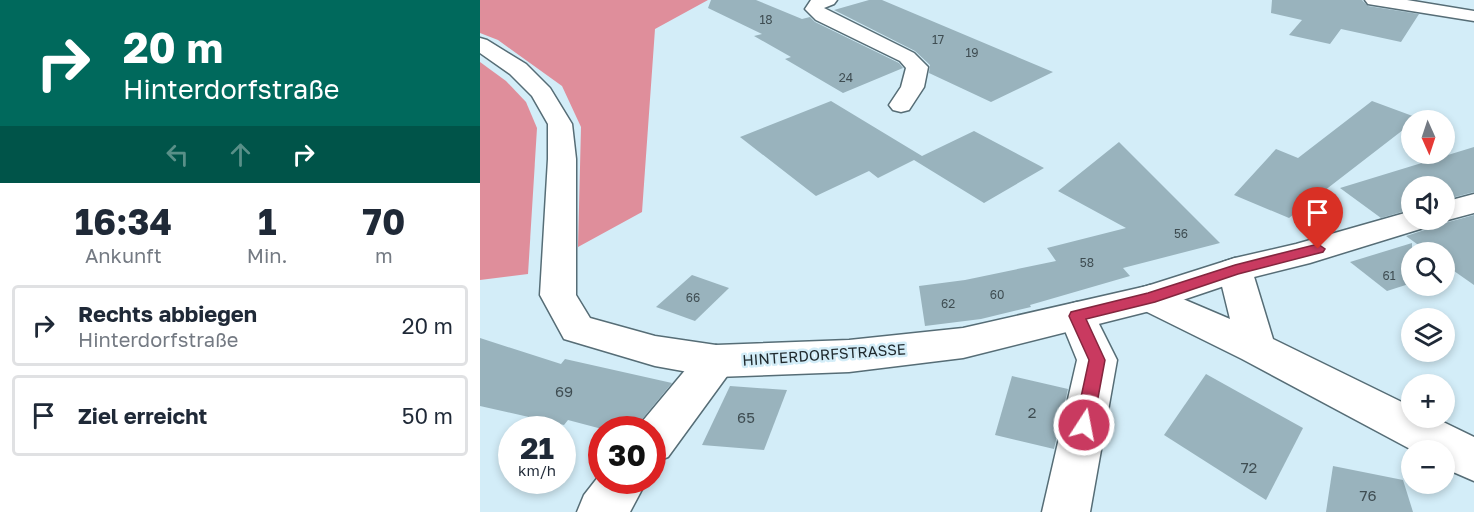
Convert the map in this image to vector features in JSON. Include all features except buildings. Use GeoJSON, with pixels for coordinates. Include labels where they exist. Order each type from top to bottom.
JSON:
{"type":"FeatureCollection","features":[{"type":"Feature","properties":{"kind":"street"},"geometry":{"type":"LineString","coordinates":[[828,0],[818,3],[814,9],[822,16],[907,57],[917,67],[917,78],[913,90],[901,105]]}},
{"type":"Feature","properties":{"kind":"street"},"geometry":{"type":"LineString","coordinates":[[1374,0],[1474,16]]}},
{"type":"Feature","properties":{"kind":"street","name":"HINTERDORFSTRASSE"},"geometry":{"type":"LineString","coordinates":[[480,44],[518,69],[542,93],[560,124],[562,190],[558,295],[577,329],[655,351],[716,361],[849,356],[963,343],[1150,298],[1235,270],[1298,255],[1401,224]]}},
{"type":"Feature","properties":{"kind":"street"},"geometry":{"type":"LineString","coordinates":[[1455,209],[1474,203]]}},
{"type":"Feature","properties":{"kind":"street"},"geometry":{"type":"LineString","coordinates":[[1235,270],[1256,348]]}},
{"type":"Feature","properties":{"kind":"street"},"geometry":{"type":"LineString","coordinates":[[1150,298],[1256,348],[1474,460]]}},
{"type":"Feature","properties":{"kind":"street"},"geometry":{"type":"LineString","coordinates":[[1066,512],[1097,360],[1077,316]]}},
{"type":"Feature","properties":{"kind":"street"},"geometry":{"type":"LineString","coordinates":[[666,425],[716,361]]}},
{"type":"Feature","properties":{"kind":"street"},"geometry":{"type":"LineString","coordinates":[[601,512],[614,494]]}},
{"type":"Feature","properties":{"kind":"shaded area"},"geometry":{"type":"Polygon","coordinates":[[[480,0],[708,0],[655,29],[642,212],[578,247],[581,127],[562,86],[498,40],[480,33],[480,0]]]}},
{"type":"Feature","properties":{"kind":"shaded area"},"geometry":{"type":"Polygon","coordinates":[[[480,62],[506,81],[526,102],[537,128],[528,274],[480,280],[480,62]]]}},
{"type":"Feature","properties":{"kind":"route"},"geometry":{"type":"LineString","coordinates":[[1084,425],[1097,360],[1077,316],[1150,298],[1235,270],[1318,249]]}}]}
